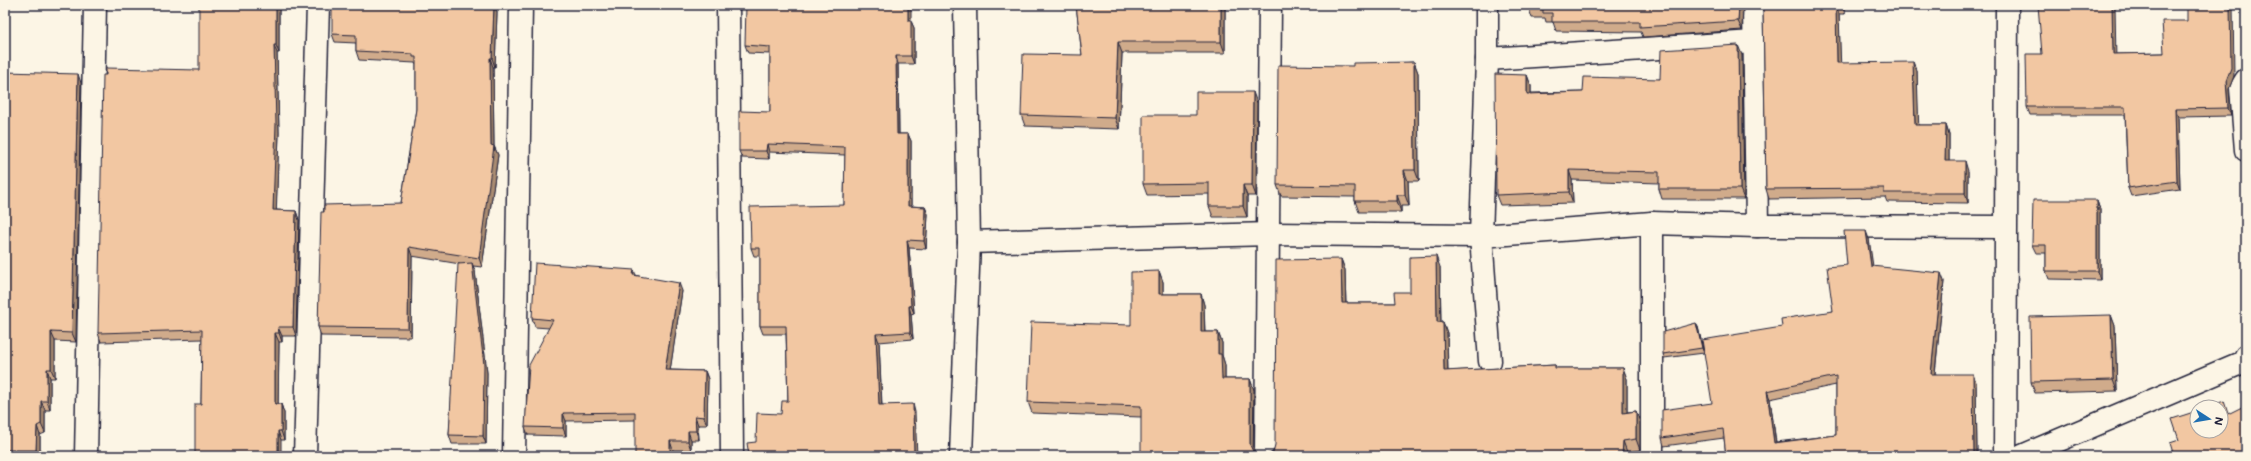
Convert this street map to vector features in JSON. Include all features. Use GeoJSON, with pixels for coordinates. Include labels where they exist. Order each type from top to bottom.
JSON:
{"type":"FeatureCollection","features":[{"type":"Feature","properties":{"kind":"street"},"geometry":{"type":"LineString","coordinates":[[86,456],[95,5]]}},
{"type":"Feature","properties":{"kind":"street"},"geometry":{"type":"LineString","coordinates":[[305,456],[318,5]]}},
{"type":"Feature","properties":{"kind":"street"},"geometry":{"type":"LineString","coordinates":[[514,456],[521,5]]}},
{"type":"Feature","properties":{"kind":"street"},"geometry":{"type":"LineString","coordinates":[[728,5],[732,456]]}},
{"type":"Feature","properties":{"kind":"street"},"geometry":{"type":"LineString","coordinates":[[961,456],[968,242],[965,5]]}},
{"type":"Feature","properties":{"kind":"street"},"geometry":{"type":"LineString","coordinates":[[1266,456],[1270,234],[1270,5]]}},
{"type":"Feature","properties":{"kind":"street"},"geometry":{"type":"LineString","coordinates":[[1486,5],[1487,59],[1480,236],[1490,361]]}},
{"type":"Feature","properties":{"kind":"street"},"geometry":{"type":"LineString","coordinates":[[1754,5],[1757,226]]}},
{"type":"Feature","properties":{"kind":"street"},"geometry":{"type":"LineString","coordinates":[[2005,456],[2007,5]]}},
{"type":"Feature","properties":{"kind":"street"},"geometry":{"type":"LineString","coordinates":[[1487,59],[1754,42]]}},
{"type":"Feature","properties":{"kind":"street"},"geometry":{"type":"LineString","coordinates":[[2246,80],[2242,88],[2246,150]]}},
{"type":"Feature","properties":{"kind":"street"},"geometry":{"type":"LineString","coordinates":[[968,242],[1270,234],[1480,236],[1652,223],[1757,226],[2005,227]]}},
{"type":"Feature","properties":{"kind":"street"},"geometry":{"type":"LineString","coordinates":[[1652,223],[1652,456]]}},
{"type":"Feature","properties":{"kind":"street"},"geometry":{"type":"LineString","coordinates":[[2022,456],[2243,362],[2246,356]]}},
{"type":"Feature","properties":{"kind":"building"},"geometry":{"type":"Polygon","coordinates":[[[199,5],[276,5],[276,45],[274,45],[276,124],[273,210],[296,211],[293,327],[278,327],[279,333],[275,333],[275,404],[281,404],[281,431],[278,431],[278,456],[195,456],[195,404],[201,404],[202,330],[98,333],[103,75],[106,75],[106,68],[199,70],[199,5]]]}},
{"type":"Feature","properties":{"kind":"building"},"geometry":{"type":"Polygon","coordinates":[[[332,5],[494,5],[492,58],[490,58],[491,145],[494,146],[479,258],[409,247],[408,328],[318,327],[321,212],[324,212],[324,205],[401,203],[416,109],[416,57],[413,57],[413,54],[356,51],[356,35],[332,34],[332,5]]]}},
{"type":"Feature","properties":{"kind":"building"},"geometry":{"type":"Polygon","coordinates":[[[746,5],[908,5],[908,20],[911,20],[911,56],[896,56],[897,134],[908,134],[908,206],[925,207],[924,241],[907,240],[911,306],[909,306],[910,332],[876,334],[879,405],[913,404],[914,456],[749,456],[747,443],[756,442],[757,413],[781,414],[782,401],[788,401],[786,326],[760,326],[760,248],[751,248],[750,207],[844,205],[845,147],[767,144],[766,151],[739,151],[739,111],[770,112],[770,47],[745,45],[746,5]]]}},
{"type":"Feature","properties":{"kind":"building"},"geometry":{"type":"Polygon","coordinates":[[[1076,5],[1221,5],[1221,42],[1118,42],[1115,118],[1021,115],[1023,54],[1082,55],[1076,5]]]}},
{"type":"Feature","properties":{"kind":"building"},"geometry":{"type":"Polygon","coordinates":[[[1529,5],[1739,5],[1738,21],[1640,27],[1640,22],[1552,22],[1552,13],[1543,13],[1543,9],[1529,9],[1529,5]]]}},
{"type":"Feature","properties":{"kind":"building"},"geometry":{"type":"Polygon","coordinates":[[[1763,5],[1836,5],[1837,63],[1913,62],[1915,125],[1946,125],[1945,161],[1965,161],[1965,193],[1884,193],[1884,188],[1766,189],[1763,5]]]}},
{"type":"Feature","properties":{"kind":"building"},"geometry":{"type":"Polygon","coordinates":[[[2038,5],[2112,5],[2113,54],[2164,53],[2162,21],[2187,21],[2187,5],[2230,5],[2231,68],[2226,81],[2228,108],[2175,109],[2177,181],[2128,188],[2125,107],[2027,107],[2026,54],[2042,54],[2038,5]]]}},
{"type":"Feature","properties":{"kind":"building"},"geometry":{"type":"Polygon","coordinates":[[[1738,45],[1740,189],[1659,189],[1659,172],[1569,170],[1569,192],[1496,195],[1495,74],[1527,75],[1527,94],[1583,92],[1584,77],[1660,79],[1661,50],[1738,45]]]}},
{"type":"Feature","properties":{"kind":"building"},"geometry":{"type":"Polygon","coordinates":[[[1414,62],[1415,170],[1404,170],[1405,195],[1397,195],[1397,201],[1355,201],[1355,186],[1277,185],[1278,65],[1353,66],[1353,63],[1414,62]]]}},
{"type":"Feature","properties":{"kind":"building"},"geometry":{"type":"Polygon","coordinates":[[[5,72],[78,74],[72,333],[51,332],[51,369],[47,369],[47,401],[41,401],[41,424],[37,426],[36,450],[5,450],[5,72]]]}},
{"type":"Feature","properties":{"kind":"building"},"geometry":{"type":"Polygon","coordinates":[[[1196,92],[1253,92],[1252,185],[1243,185],[1243,206],[1209,206],[1209,183],[1143,184],[1143,115],[1196,115],[1196,92]]]}},
{"type":"Feature","properties":{"kind":"building"},"geometry":{"type":"Polygon","coordinates":[[[2033,200],[2097,200],[2097,271],[2046,271],[2046,245],[2032,245],[2033,200]]]}},
{"type":"Feature","properties":{"kind":"building"},"geometry":{"type":"Polygon","coordinates":[[[1844,231],[1866,231],[1871,266],[1941,273],[1931,374],[1973,374],[1974,456],[1726,456],[1723,429],[1662,438],[1662,410],[1712,403],[1702,340],[1782,327],[1781,319],[1833,311],[1827,267],[1847,265],[1844,231]],[[1836,376],[1767,391],[1774,443],[1836,435],[1836,376]]]}},
{"type":"Feature","properties":{"kind":"building"},"geometry":{"type":"Polygon","coordinates":[[[1436,256],[1437,322],[1443,322],[1444,371],[1555,365],[1555,368],[1623,368],[1623,413],[1636,411],[1636,439],[1623,441],[1622,456],[1265,456],[1273,452],[1275,445],[1276,260],[1341,259],[1342,303],[1395,303],[1394,292],[1410,292],[1410,257],[1436,256]]]}},
{"type":"Feature","properties":{"kind":"building"},"geometry":{"type":"Polygon","coordinates":[[[472,263],[484,365],[483,436],[449,435],[458,264],[472,263]]]}},
{"type":"Feature","properties":{"kind":"building"},"geometry":{"type":"Polygon","coordinates":[[[535,263],[634,270],[633,275],[679,283],[665,370],[705,371],[704,417],[695,416],[696,431],[688,431],[688,441],[670,441],[670,456],[635,456],[635,412],[563,413],[563,428],[525,427],[529,365],[553,320],[532,318],[535,263]]]}},
{"type":"Feature","properties":{"kind":"building"},"geometry":{"type":"Polygon","coordinates":[[[1159,271],[1159,294],[1201,294],[1201,332],[1218,332],[1218,354],[1221,354],[1222,379],[1250,379],[1250,445],[1255,456],[1141,456],[1141,406],[1028,402],[1031,322],[1131,325],[1131,272],[1159,271]]]}},
{"type":"Feature","properties":{"kind":"building"},"geometry":{"type":"Polygon","coordinates":[[[2111,315],[2113,380],[2031,382],[2030,317],[2111,315]]]}},
{"type":"Feature","properties":{"kind":"building"},"geometry":{"type":"Polygon","coordinates":[[[1696,323],[1702,348],[1663,354],[1663,332],[1696,323]]]}},
{"type":"Feature","properties":{"kind":"building"},"geometry":{"type":"Polygon","coordinates":[[[2244,406],[2246,410],[2246,456],[2174,456],[2170,443],[2179,440],[2172,419],[2189,414],[2189,439],[2229,439],[2229,414],[2244,406]]]}}]}
